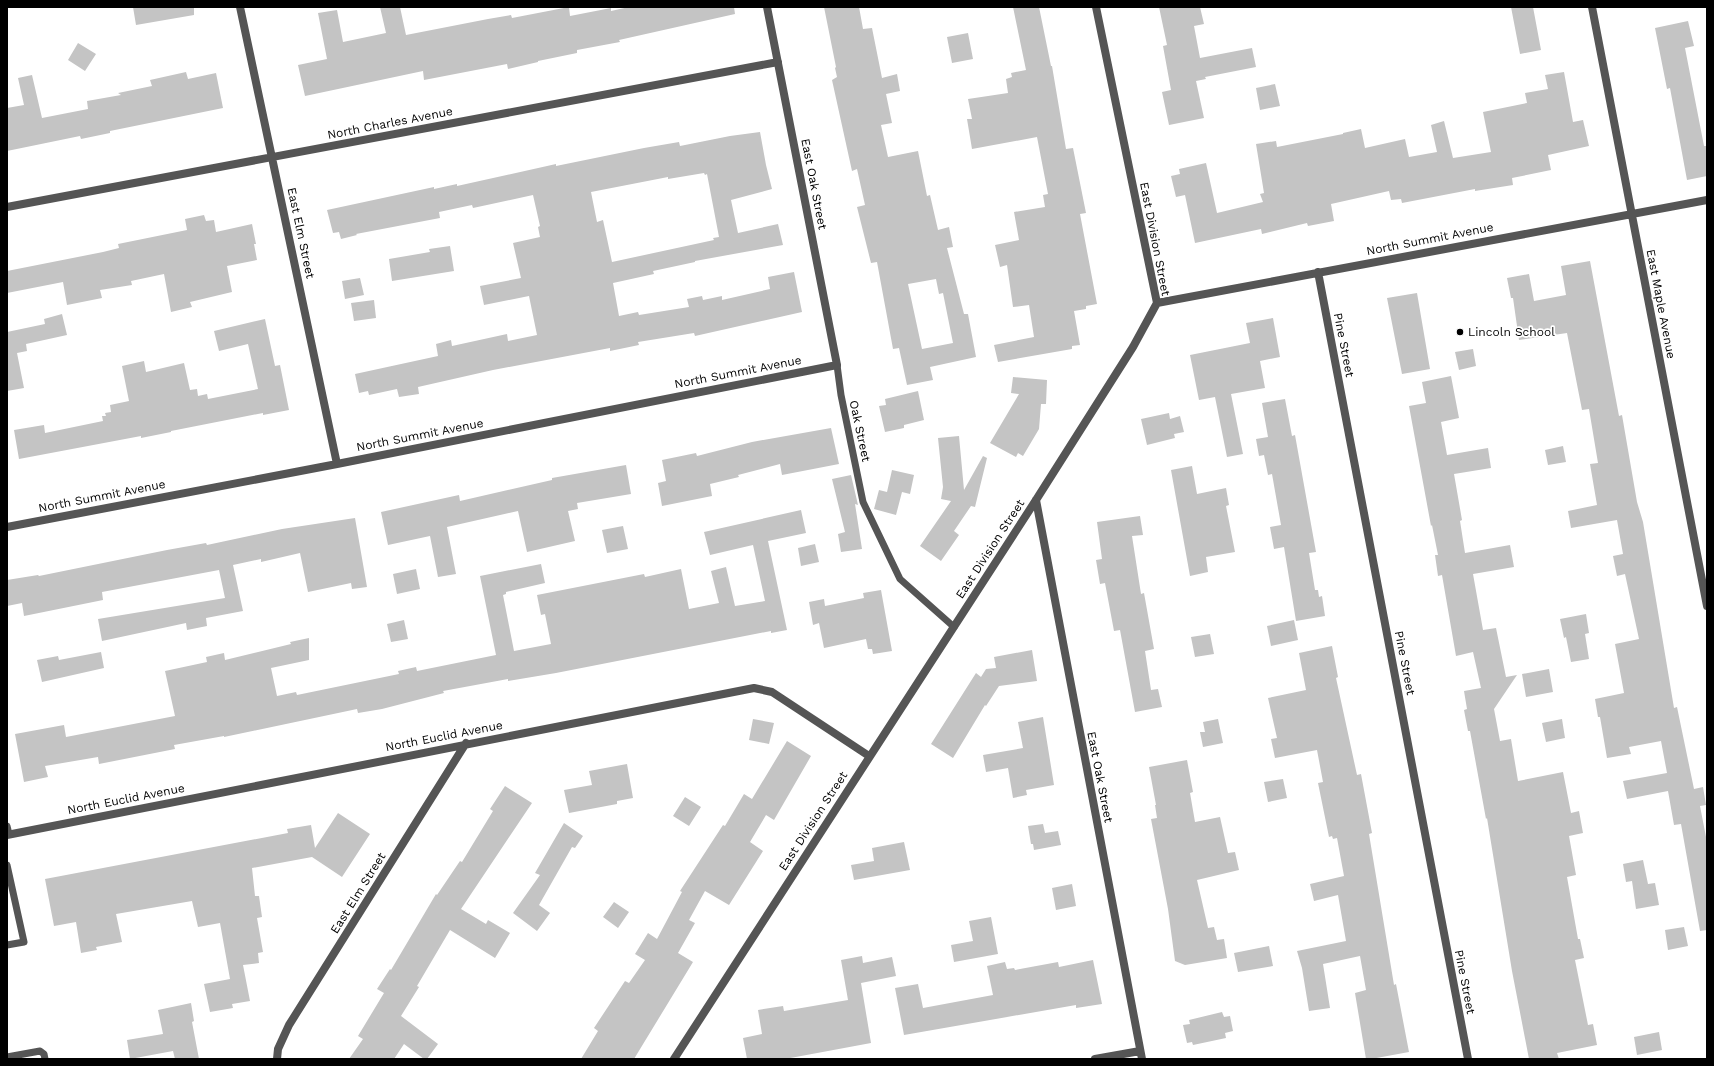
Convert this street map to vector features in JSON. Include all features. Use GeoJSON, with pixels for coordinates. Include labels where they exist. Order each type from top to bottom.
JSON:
{"type":"FeatureCollection","features":[{"type":"Feature","properties":{"kind":"street","name":"East Elm Street"},"geometry":{"type":"LineString","coordinates":[[240,7],[337,464]]}},
{"type":"Feature","properties":{"kind":"street","name":"East Oak Street"},"geometry":{"type":"LineString","coordinates":[[767,7],[837,365]]}},
{"type":"Feature","properties":{"kind":"street","name":"East Division Street"},"geometry":{"type":"LineString","coordinates":[[674,1059],[1036,500],[1133,347],[1157,303],[1096,7]]}},
{"type":"Feature","properties":{"kind":"street","name":"East Maple Avenue"},"geometry":{"type":"LineString","coordinates":[[1592,7],[1707,606]]}},
{"type":"Feature","properties":{"kind":"street","name":"North Charles Avenue"},"geometry":{"type":"LineString","coordinates":[[7,207],[778,62]]}},
{"type":"Feature","properties":{"kind":"street","name":"North Summit Avenue"},"geometry":{"type":"LineString","coordinates":[[1157,303],[1707,200]]}},
{"type":"Feature","properties":{"kind":"street","name":"Pine Street"},"geometry":{"type":"LineString","coordinates":[[1318,272],[1468,1059]]}},
{"type":"Feature","properties":{"kind":"street","name":"North Summit Avenue"},"geometry":{"type":"LineString","coordinates":[[7,527],[337,464],[837,365]]}},
{"type":"Feature","properties":{"kind":"street","name":"East Oak Street"},"geometry":{"type":"LineString","coordinates":[[1036,500],[1141,1055]]}},
{"type":"Feature","properties":{"kind":"street","name":"North Euclid Avenue"},"geometry":{"type":"LineString","coordinates":[[8,832],[754,688],[772,692],[869,756]]}},
{"type":"Feature","properties":{"kind":"street","name":"East Elm Street"},"geometry":{"type":"LineString","coordinates":[[277,1059],[278,1049],[289,1025],[466,744]]}},
{"type":"Feature","properties":{"kind":"street"},"geometry":{"type":"LineString","coordinates":[[1095,1059],[1141,1055]]}},
{"type":"Feature","properties":{"kind":"lane","name":"Oak Street"},"geometry":{"type":"LineString","coordinates":[[837,365],[841,395],[863,502],[900,579],[954,627]]}},
{"type":"Feature","properties":{"kind":"lane"},"geometry":{"type":"LineString","coordinates":[[7,864],[24,942],[7,945]]}},
{"type":"Feature","properties":{"kind":"lane"},"geometry":{"type":"LineString","coordinates":[[7,1057],[40,1051],[44,1054],[45,1059]]}},
{"type":"Feature","properties":{"kind":"building"},"geometry":{"type":"Polygon","coordinates":[[[133,7],[194,7],[194,15],[136,25],[133,7]]]}},
{"type":"Feature","properties":{"kind":"building"},"geometry":{"type":"Polygon","coordinates":[[[380,7],[400,7],[406,35],[511,15],[512,18],[569,7],[570,16],[611,8],[611,11],[629,7],[734,7],[735,14],[619,40],[620,42],[577,50],[577,53],[508,69],[507,64],[424,80],[423,71],[305,96],[298,65],[327,59],[318,13],[337,10],[343,42],[386,33],[380,7]]]}},
{"type":"Feature","properties":{"kind":"building"},"geometry":{"type":"Polygon","coordinates":[[[824,7],[859,7],[863,29],[872,28],[882,78],[897,74],[900,91],[886,94],[892,123],[881,125],[888,157],[918,151],[927,196],[930,195],[938,230],[949,227],[953,247],[947,248],[964,314],[968,314],[976,357],[930,367],[933,380],[907,385],[899,348],[893,349],[877,262],[871,263],[857,207],[865,205],[857,169],[852,171],[832,80],[837,77],[824,7]],[[936,279],[908,284],[922,349],[953,343],[943,293],[939,294],[936,279]]]}},
{"type":"Feature","properties":{"kind":"building"},"geometry":{"type":"Polygon","coordinates":[[[1013,7],[1039,7],[1052,66],[1066,149],[1073,148],[1086,213],[1080,214],[1097,304],[1086,306],[1086,309],[1074,311],[1080,345],[1072,346],[1072,349],[998,362],[994,345],[1034,337],[1029,305],[1013,307],[1007,265],[1000,267],[995,245],[1019,240],[1014,212],[1045,207],[1043,195],[1048,194],[1037,137],[972,149],[967,119],[972,119],[968,99],[1008,93],[1006,79],[1012,77],[1011,73],[1026,70],[1013,7]]]}},
{"type":"Feature","properties":{"kind":"building"},"geometry":{"type":"Polygon","coordinates":[[[1159,7],[1200,7],[1204,24],[1194,26],[1200,58],[1252,48],[1256,67],[1205,77],[1206,79],[1196,81],[1204,118],[1169,125],[1162,92],[1171,90],[1163,46],[1167,45],[1159,7]]]}},
{"type":"Feature","properties":{"kind":"building"},"geometry":{"type":"Polygon","coordinates":[[[1511,7],[1533,7],[1541,50],[1520,54],[1511,7]]]}},
{"type":"Feature","properties":{"kind":"building"},"geometry":{"type":"Polygon","coordinates":[[[1688,21],[1694,46],[1685,48],[1704,146],[1707,146],[1707,176],[1687,180],[1670,88],[1667,89],[1655,28],[1688,21]]]}},
{"type":"Feature","properties":{"kind":"building"},"geometry":{"type":"Polygon","coordinates":[[[968,33],[973,59],[952,63],[947,37],[968,33]]]}},
{"type":"Feature","properties":{"kind":"building"},"geometry":{"type":"Polygon","coordinates":[[[78,43],[96,54],[85,71],[68,60],[78,43]]]}},
{"type":"Feature","properties":{"kind":"building"},"geometry":{"type":"Polygon","coordinates":[[[186,72],[188,79],[216,73],[223,108],[110,131],[110,133],[81,139],[80,136],[7,151],[7,108],[24,105],[18,78],[32,75],[42,118],[88,109],[87,101],[121,95],[118,93],[152,86],[150,80],[186,72]]]}},
{"type":"Feature","properties":{"kind":"building"},"geometry":{"type":"Polygon","coordinates":[[[1564,72],[1573,122],[1583,120],[1589,146],[1548,155],[1551,170],[1512,178],[1513,185],[1475,191],[1475,189],[1402,203],[1401,199],[1391,200],[1389,191],[1331,204],[1334,221],[1308,226],[1307,223],[1262,234],[1261,229],[1195,243],[1185,195],[1176,197],[1171,176],[1180,174],[1179,169],[1206,163],[1217,213],[1263,202],[1260,194],[1264,193],[1256,144],[1276,141],[1277,147],[1361,129],[1365,148],[1405,139],[1409,157],[1437,152],[1431,125],[1444,121],[1453,158],[1491,152],[1483,112],[1527,103],[1525,93],[1548,89],[1545,75],[1564,72]]]}},
{"type":"Feature","properties":{"kind":"building"},"geometry":{"type":"Polygon","coordinates":[[[1275,84],[1280,106],[1260,110],[1256,88],[1275,84]]]}},
{"type":"Feature","properties":{"kind":"building"},"geometry":{"type":"Polygon","coordinates":[[[760,132],[772,189],[731,200],[738,233],[778,224],[783,245],[695,261],[653,271],[654,274],[613,283],[619,316],[638,312],[639,315],[689,307],[687,299],[702,296],[703,300],[722,296],[722,300],[770,289],[768,277],[794,272],[802,312],[695,336],[694,333],[638,342],[639,345],[610,351],[610,348],[493,370],[418,387],[419,394],[399,397],[397,389],[369,395],[368,391],[359,393],[355,374],[438,356],[436,344],[451,340],[452,346],[507,334],[508,341],[537,335],[529,296],[484,305],[480,286],[521,278],[513,243],[540,237],[538,227],[540,226],[533,195],[473,208],[472,205],[439,212],[440,218],[356,234],[357,235],[341,239],[339,232],[333,233],[327,210],[434,187],[434,189],[457,184],[457,186],[556,164],[556,166],[679,142],[680,146],[730,136],[760,132]],[[704,173],[668,179],[668,177],[591,192],[597,222],[603,220],[612,262],[714,240],[713,238],[719,237],[707,174],[705,175],[704,173]]]}},
{"type":"Feature","properties":{"kind":"building"},"geometry":{"type":"Polygon","coordinates":[[[204,215],[206,221],[214,220],[216,232],[252,224],[256,244],[254,244],[257,260],[227,266],[232,292],[190,302],[192,307],[171,312],[164,274],[131,281],[132,285],[100,290],[102,298],[67,305],[63,282],[7,293],[7,271],[103,252],[119,248],[118,244],[187,230],[185,219],[204,215]]]}},
{"type":"Feature","properties":{"kind":"building"},"geometry":{"type":"Polygon","coordinates":[[[450,246],[454,271],[392,281],[389,259],[430,252],[429,249],[450,246]]]}},
{"type":"Feature","properties":{"kind":"building"},"geometry":{"type":"Polygon","coordinates":[[[1590,261],[1619,416],[1622,415],[1637,502],[1643,522],[1674,708],[1677,707],[1694,789],[1703,787],[1706,805],[1700,806],[1707,837],[1707,930],[1700,931],[1681,824],[1674,825],[1668,791],[1627,799],[1623,781],[1667,773],[1661,741],[1629,747],[1631,754],[1607,758],[1600,717],[1598,717],[1595,699],[1624,693],[1615,644],[1639,639],[1625,574],[1617,576],[1613,556],[1623,554],[1617,520],[1571,528],[1568,511],[1597,505],[1590,464],[1598,463],[1589,409],[1582,410],[1567,333],[1519,340],[1513,298],[1511,298],[1507,278],[1529,274],[1534,301],[1566,295],[1561,266],[1590,261]]]}},
{"type":"Feature","properties":{"kind":"building"},"geometry":{"type":"Polygon","coordinates":[[[360,278],[364,295],[345,299],[342,281],[360,278]]]}},
{"type":"Feature","properties":{"kind":"building"},"geometry":{"type":"Polygon","coordinates":[[[1417,293],[1430,369],[1402,374],[1387,298],[1417,293]]]}},
{"type":"Feature","properties":{"kind":"building"},"geometry":{"type":"Polygon","coordinates":[[[374,300],[376,318],[354,321],[351,303],[374,300]]]}},
{"type":"Feature","properties":{"kind":"building"},"geometry":{"type":"Polygon","coordinates":[[[62,314],[67,335],[26,344],[27,351],[17,353],[24,388],[7,391],[7,332],[45,324],[44,319],[62,314]]]}},
{"type":"Feature","properties":{"kind":"building"},"geometry":{"type":"Polygon","coordinates":[[[1273,318],[1280,357],[1260,361],[1265,388],[1231,394],[1243,454],[1227,457],[1215,397],[1199,400],[1190,355],[1250,343],[1246,323],[1273,318]]]}},
{"type":"Feature","properties":{"kind":"building"},"geometry":{"type":"Polygon","coordinates":[[[265,319],[275,366],[280,365],[289,410],[263,415],[263,413],[141,438],[141,436],[19,459],[14,430],[44,425],[45,433],[103,421],[102,416],[106,416],[105,413],[111,412],[110,405],[129,401],[122,366],[144,361],[146,372],[184,363],[190,390],[197,389],[198,396],[207,394],[208,399],[258,389],[248,344],[219,351],[214,331],[265,319]]]}},
{"type":"Feature","properties":{"kind":"building"},"geometry":{"type":"Polygon","coordinates":[[[1473,349],[1476,366],[1459,370],[1455,352],[1473,349]]]}},
{"type":"Feature","properties":{"kind":"building"},"geometry":{"type":"Polygon","coordinates":[[[1451,376],[1459,418],[1441,422],[1447,455],[1488,448],[1491,468],[1454,474],[1462,520],[1460,521],[1465,553],[1510,545],[1514,567],[1473,574],[1483,630],[1496,628],[1506,677],[1517,675],[1494,709],[1500,741],[1511,739],[1518,781],[1563,772],[1571,813],[1579,811],[1583,833],[1569,836],[1576,875],[1567,877],[1578,939],[1580,939],[1584,958],[1575,960],[1588,1025],[1593,1024],[1597,1045],[1557,1053],[1559,1059],[1529,1059],[1512,971],[1487,818],[1486,819],[1470,731],[1468,731],[1464,710],[1467,709],[1464,691],[1481,688],[1473,652],[1456,656],[1442,575],[1438,576],[1435,555],[1438,555],[1432,525],[1431,526],[1409,406],[1426,403],[1422,382],[1451,376]]]}},
{"type":"Feature","properties":{"kind":"building"},"geometry":{"type":"Polygon","coordinates":[[[1013,377],[1047,380],[1046,404],[1041,404],[1039,429],[1023,456],[1018,453],[1016,457],[990,443],[1019,394],[1011,393],[1013,377]]]}},
{"type":"Feature","properties":{"kind":"building"},"geometry":{"type":"Polygon","coordinates":[[[918,391],[924,420],[904,425],[904,428],[885,432],[879,406],[886,405],[885,399],[918,391]]]}},
{"type":"Feature","properties":{"kind":"building"},"geometry":{"type":"Polygon","coordinates":[[[1285,399],[1292,436],[1295,435],[1316,552],[1309,553],[1315,590],[1318,590],[1319,597],[1322,596],[1325,616],[1296,621],[1284,547],[1274,549],[1270,527],[1281,525],[1272,474],[1268,475],[1264,455],[1259,456],[1256,439],[1268,437],[1262,403],[1285,399]]]}},
{"type":"Feature","properties":{"kind":"building"},"geometry":{"type":"Polygon","coordinates":[[[1169,413],[1170,419],[1180,416],[1184,432],[1174,434],[1175,438],[1147,445],[1141,419],[1169,413]]]}},
{"type":"Feature","properties":{"kind":"building"},"geometry":{"type":"Polygon","coordinates":[[[831,428],[839,464],[782,475],[780,464],[738,475],[739,477],[710,484],[712,496],[662,506],[658,483],[666,481],[662,460],[696,453],[697,456],[752,442],[831,428]]]}},
{"type":"Feature","properties":{"kind":"building"},"geometry":{"type":"Polygon","coordinates":[[[959,436],[964,490],[983,456],[987,458],[975,507],[971,506],[954,531],[959,535],[941,561],[920,546],[951,501],[941,499],[943,487],[938,438],[959,436]]]}},
{"type":"Feature","properties":{"kind":"building"},"geometry":{"type":"Polygon","coordinates":[[[1563,446],[1566,462],[1548,465],[1545,450],[1563,446]]]}},
{"type":"Feature","properties":{"kind":"building"},"geometry":{"type":"Polygon","coordinates":[[[626,465],[631,494],[577,503],[578,509],[568,511],[575,541],[527,552],[518,511],[447,527],[456,574],[438,577],[430,536],[388,545],[381,512],[459,495],[460,501],[552,480],[552,478],[626,465]]]}},
{"type":"Feature","properties":{"kind":"building"},"geometry":{"type":"Polygon","coordinates":[[[1192,466],[1197,494],[1226,488],[1229,505],[1226,506],[1235,552],[1206,557],[1208,572],[1190,576],[1171,470],[1192,466]]]}},
{"type":"Feature","properties":{"kind":"building"},"geometry":{"type":"Polygon","coordinates":[[[892,470],[914,475],[910,494],[902,492],[896,515],[874,509],[879,490],[887,492],[892,470]]]}},
{"type":"Feature","properties":{"kind":"building"},"geometry":{"type":"Polygon","coordinates":[[[851,475],[858,505],[855,504],[862,549],[841,552],[838,534],[845,532],[832,479],[851,475]]]}},
{"type":"Feature","properties":{"kind":"building"},"geometry":{"type":"Polygon","coordinates":[[[801,510],[806,533],[768,541],[787,630],[771,633],[771,631],[556,673],[508,681],[508,679],[443,691],[444,693],[382,709],[358,713],[357,709],[224,737],[174,745],[175,749],[99,764],[98,757],[45,766],[48,777],[24,782],[15,734],[64,725],[66,737],[175,716],[165,671],[207,662],[206,657],[224,653],[225,660],[291,644],[290,642],[309,638],[309,660],[271,668],[277,696],[296,692],[297,695],[399,674],[398,671],[416,667],[417,671],[496,655],[480,576],[541,564],[545,583],[506,592],[506,594],[503,595],[514,651],[551,644],[545,614],[541,615],[537,595],[644,574],[645,577],[681,569],[689,609],[719,603],[711,571],[726,567],[735,606],[765,601],[753,545],[710,555],[704,532],[801,510]]]}},
{"type":"Feature","properties":{"kind":"building"},"geometry":{"type":"Polygon","coordinates":[[[1140,516],[1143,535],[1132,536],[1141,594],[1144,593],[1154,649],[1145,651],[1151,690],[1158,689],[1162,707],[1135,712],[1120,630],[1114,631],[1105,583],[1100,584],[1096,560],[1102,559],[1097,522],[1140,516]]]}},
{"type":"Feature","properties":{"kind":"building"},"geometry":{"type":"Polygon","coordinates":[[[355,518],[367,587],[352,589],[351,583],[308,592],[300,553],[261,562],[261,559],[233,565],[243,611],[206,618],[207,626],[187,630],[186,623],[102,641],[98,619],[225,598],[219,570],[102,592],[103,600],[24,616],[22,603],[7,606],[7,580],[39,576],[206,543],[207,545],[282,529],[355,518]]]}},
{"type":"Feature","properties":{"kind":"building"},"geometry":{"type":"Polygon","coordinates":[[[623,526],[628,549],[607,553],[602,530],[623,526]]]}},
{"type":"Feature","properties":{"kind":"building"},"geometry":{"type":"Polygon","coordinates":[[[815,544],[819,562],[801,566],[798,548],[815,544]]]}},
{"type":"Feature","properties":{"kind":"building"},"geometry":{"type":"Polygon","coordinates":[[[416,569],[420,589],[397,594],[393,574],[416,569]]]}},
{"type":"Feature","properties":{"kind":"building"},"geometry":{"type":"Polygon","coordinates":[[[881,590],[892,651],[873,654],[872,649],[868,649],[866,639],[824,648],[819,623],[813,625],[809,602],[824,599],[825,606],[864,598],[863,593],[881,590]]]}},
{"type":"Feature","properties":{"kind":"building"},"geometry":{"type":"Polygon","coordinates":[[[1586,614],[1589,633],[1585,634],[1589,659],[1571,662],[1566,637],[1564,638],[1560,619],[1586,614]]]}},
{"type":"Feature","properties":{"kind":"building"},"geometry":{"type":"Polygon","coordinates":[[[404,620],[408,639],[391,642],[387,624],[404,620]]]}},
{"type":"Feature","properties":{"kind":"building"},"geometry":{"type":"Polygon","coordinates":[[[1294,620],[1298,640],[1271,646],[1267,626],[1294,620]]]}},
{"type":"Feature","properties":{"kind":"building"},"geometry":{"type":"Polygon","coordinates":[[[1210,634],[1214,654],[1195,657],[1191,637],[1210,634]]]}},
{"type":"Feature","properties":{"kind":"building"},"geometry":{"type":"Polygon","coordinates":[[[1332,646],[1338,677],[1336,678],[1357,775],[1361,774],[1372,833],[1369,834],[1394,985],[1396,984],[1409,1052],[1371,1059],[1366,1059],[1355,993],[1366,990],[1360,956],[1323,964],[1330,1008],[1309,1011],[1302,968],[1297,951],[1346,941],[1338,895],[1314,901],[1310,884],[1344,876],[1337,838],[1333,839],[1332,836],[1329,837],[1318,783],[1323,782],[1317,750],[1275,758],[1271,739],[1277,738],[1268,698],[1306,690],[1299,653],[1332,646]]]}},
{"type":"Feature","properties":{"kind":"building"},"geometry":{"type":"Polygon","coordinates":[[[1032,650],[1037,681],[999,686],[986,706],[985,705],[953,758],[931,744],[976,673],[981,677],[986,669],[996,668],[994,657],[1032,650]]]}},
{"type":"Feature","properties":{"kind":"building"},"geometry":{"type":"Polygon","coordinates":[[[101,652],[104,668],[42,682],[37,660],[58,656],[59,660],[101,652]]]}},
{"type":"Feature","properties":{"kind":"building"},"geometry":{"type":"Polygon","coordinates":[[[1549,669],[1553,692],[1526,697],[1522,674],[1549,669]]]}},
{"type":"Feature","properties":{"kind":"building"},"geometry":{"type":"Polygon","coordinates":[[[1043,717],[1054,785],[1026,790],[1027,795],[1013,798],[1008,768],[986,772],[983,755],[1023,748],[1018,722],[1043,717]]]}},
{"type":"Feature","properties":{"kind":"building"},"geometry":{"type":"Polygon","coordinates":[[[753,719],[774,723],[769,744],[749,740],[753,719]]]}},
{"type":"Feature","properties":{"kind":"building"},"geometry":{"type":"Polygon","coordinates":[[[1218,719],[1223,743],[1203,747],[1200,732],[1205,732],[1203,722],[1218,719]]]}},
{"type":"Feature","properties":{"kind":"building"},"geometry":{"type":"Polygon","coordinates":[[[1562,719],[1565,738],[1546,742],[1542,723],[1562,719]]]}},
{"type":"Feature","properties":{"kind":"building"},"geometry":{"type":"Polygon","coordinates":[[[787,741],[811,756],[774,820],[766,815],[750,842],[763,851],[729,905],[705,891],[689,920],[695,923],[678,953],[693,962],[634,1059],[581,1059],[598,1031],[594,1028],[625,981],[629,983],[645,960],[635,954],[648,933],[657,939],[682,892],[680,891],[723,825],[725,826],[744,794],[752,799],[787,741]]]}},
{"type":"Feature","properties":{"kind":"building"},"geometry":{"type":"Polygon","coordinates":[[[1187,760],[1193,792],[1190,793],[1195,822],[1220,817],[1228,853],[1235,852],[1239,870],[1197,880],[1208,928],[1214,927],[1217,940],[1224,939],[1227,958],[1185,965],[1175,961],[1168,909],[1151,819],[1157,818],[1149,767],[1187,760]]]}},
{"type":"Feature","properties":{"kind":"building"},"geometry":{"type":"Polygon","coordinates":[[[627,764],[633,798],[617,801],[617,804],[569,813],[564,790],[592,785],[589,771],[627,764]]]}},
{"type":"Feature","properties":{"kind":"building"},"geometry":{"type":"Polygon","coordinates":[[[1283,779],[1287,798],[1268,802],[1264,782],[1283,779]]]}},
{"type":"Feature","properties":{"kind":"building"},"geometry":{"type":"Polygon","coordinates":[[[505,786],[532,803],[461,909],[486,924],[488,920],[510,933],[495,958],[450,930],[417,986],[419,987],[401,1016],[438,1044],[427,1059],[424,1059],[404,1044],[394,1059],[349,1059],[363,1039],[358,1036],[384,993],[377,989],[390,969],[391,970],[436,894],[437,895],[460,861],[462,862],[493,811],[490,809],[505,786]]]}},
{"type":"Feature","properties":{"kind":"building"},"geometry":{"type":"Polygon","coordinates":[[[685,797],[701,807],[689,826],[673,816],[685,797]]]}},
{"type":"Feature","properties":{"kind":"building"},"geometry":{"type":"Polygon","coordinates":[[[338,813],[370,834],[342,877],[312,857],[252,868],[255,896],[259,896],[262,917],[257,918],[263,952],[258,953],[259,963],[243,965],[250,1001],[232,1004],[233,1008],[210,1012],[204,984],[230,979],[220,923],[198,927],[192,901],[116,914],[122,942],[96,947],[97,950],[81,953],[76,922],[54,926],[45,879],[288,833],[287,829],[311,825],[315,848],[338,813]]]}},
{"type":"Feature","properties":{"kind":"building"},"geometry":{"type":"Polygon","coordinates":[[[564,823],[583,836],[575,848],[572,847],[539,905],[550,913],[537,931],[513,913],[540,875],[535,873],[564,823]]]}},
{"type":"Feature","properties":{"kind":"building"},"geometry":{"type":"Polygon","coordinates":[[[1043,824],[1045,833],[1058,831],[1061,845],[1034,850],[1033,844],[1031,844],[1028,826],[1043,824]]]}},
{"type":"Feature","properties":{"kind":"building"},"geometry":{"type":"Polygon","coordinates":[[[904,842],[910,870],[854,880],[851,865],[874,861],[872,848],[904,842]]]}},
{"type":"Feature","properties":{"kind":"building"},"geometry":{"type":"Polygon","coordinates":[[[1643,860],[1648,884],[1655,883],[1659,905],[1636,909],[1632,881],[1626,882],[1623,864],[1643,860]]]}},
{"type":"Feature","properties":{"kind":"building"},"geometry":{"type":"Polygon","coordinates":[[[1072,884],[1076,906],[1056,910],[1052,888],[1072,884]]]}},
{"type":"Feature","properties":{"kind":"building"},"geometry":{"type":"Polygon","coordinates":[[[614,902],[629,912],[618,928],[603,917],[614,902]]]}},
{"type":"Feature","properties":{"kind":"building"},"geometry":{"type":"Polygon","coordinates":[[[991,917],[998,954],[954,962],[951,945],[973,941],[969,921],[991,917]]]}},
{"type":"Feature","properties":{"kind":"building"},"geometry":{"type":"Polygon","coordinates":[[[1684,927],[1688,946],[1668,950],[1665,930],[1684,927]]]}},
{"type":"Feature","properties":{"kind":"building"},"geometry":{"type":"Polygon","coordinates":[[[1269,946],[1273,966],[1238,972],[1234,953],[1269,946]]]}},
{"type":"Feature","properties":{"kind":"building"},"geometry":{"type":"Polygon","coordinates":[[[862,956],[863,963],[892,957],[896,976],[861,983],[871,1043],[785,1059],[747,1059],[743,1038],[762,1034],[758,1010],[783,1006],[784,1011],[848,1000],[841,960],[862,956]]]}},
{"type":"Feature","properties":{"kind":"building"},"geometry":{"type":"Polygon","coordinates":[[[1093,960],[1102,1004],[1076,1008],[1076,1005],[904,1035],[895,988],[918,984],[923,1008],[993,995],[987,966],[1005,962],[1007,969],[1014,968],[1015,970],[1058,962],[1059,967],[1093,960]]]}},
{"type":"Feature","properties":{"kind":"building"},"geometry":{"type":"Polygon","coordinates":[[[191,1003],[194,1021],[192,1022],[199,1059],[175,1059],[173,1051],[130,1059],[127,1040],[163,1034],[158,1010],[191,1003]]]}},
{"type":"Feature","properties":{"kind":"building"},"geometry":{"type":"Polygon","coordinates":[[[1222,1012],[1224,1017],[1230,1016],[1233,1031],[1225,1033],[1226,1038],[1193,1045],[1192,1042],[1187,1043],[1183,1025],[1190,1024],[1189,1020],[1222,1012]]]}},
{"type":"Feature","properties":{"kind":"building"},"geometry":{"type":"Polygon","coordinates":[[[1659,1032],[1662,1050],[1637,1055],[1634,1037],[1659,1032]]]}},
{"type":"Feature","properties":{"kind":"place","name":"Lincoln School"},"geometry":{"type":"Point","coordinates":[1460,332]}}]}
